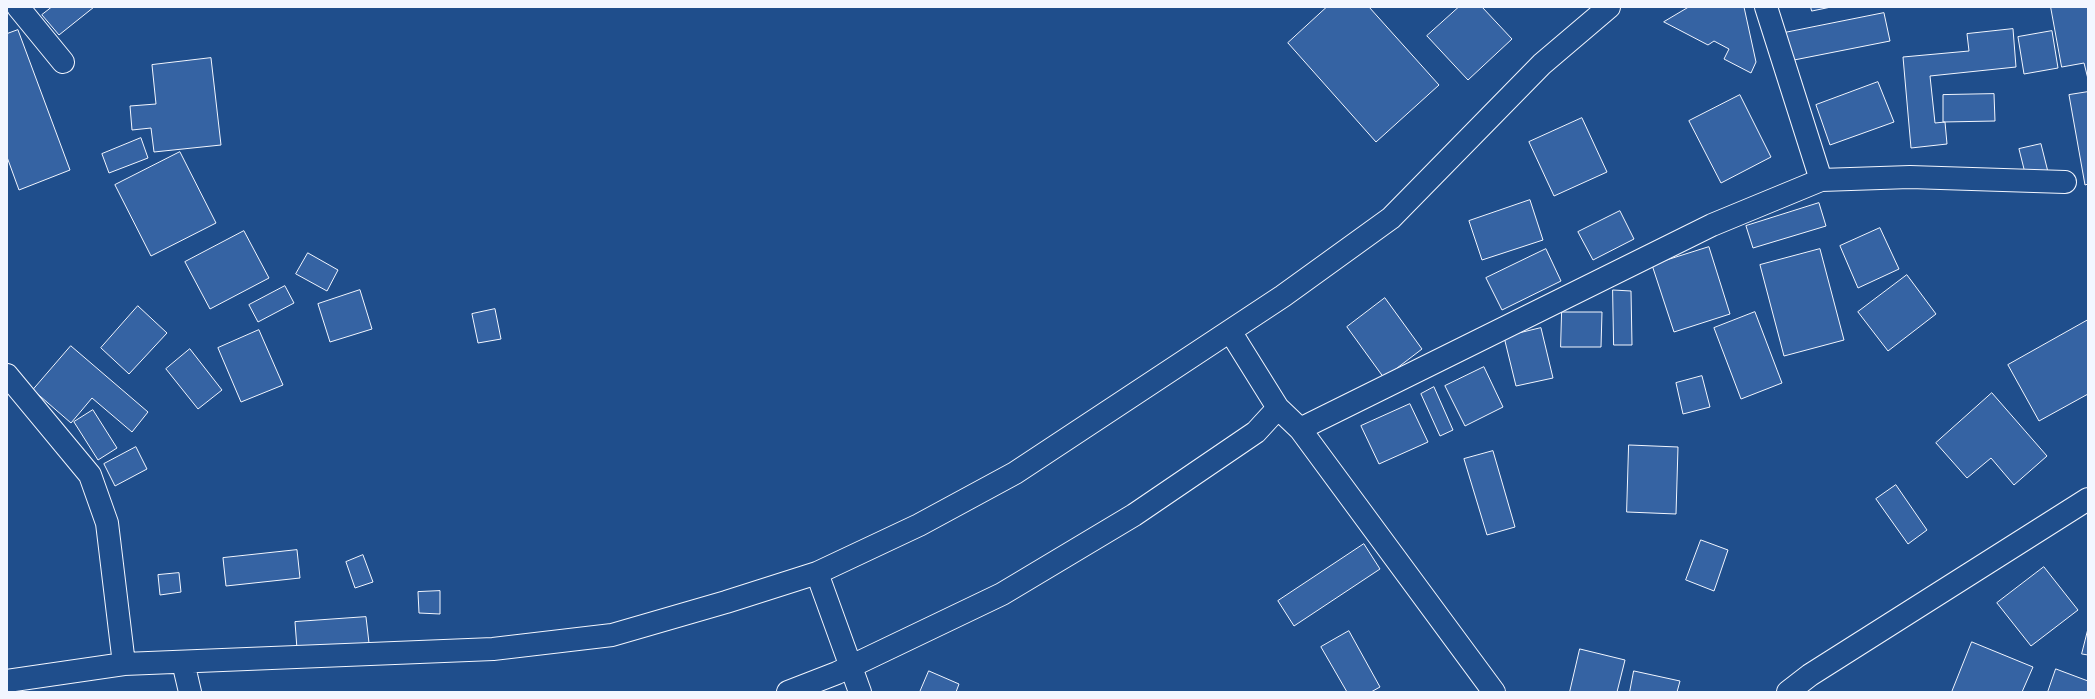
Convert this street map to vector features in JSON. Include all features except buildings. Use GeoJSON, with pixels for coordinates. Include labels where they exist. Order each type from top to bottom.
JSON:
{"type":"FeatureCollection","features":[{"type":"Feature","properties":{"kind":"street"},"geometry":{"type":"LineString","coordinates":[[18,7],[63,62]]}},
{"type":"Feature","properties":{"kind":"street"},"geometry":{"type":"LineString","coordinates":[[7,681],[124,664],[493,649],[612,635],[726,602],[817,573],[919,524],[1015,473],[1283,296],[1390,218],[1542,64],[1609,7]]}},
{"type":"Feature","properties":{"kind":"street"},"geometry":{"type":"LineString","coordinates":[[1766,7],[1821,180]]}},
{"type":"Feature","properties":{"kind":"street"},"geometry":{"type":"LineString","coordinates":[[1300,429],[1712,225],[1821,180],[1910,177],[2065,182]]}},
{"type":"Feature","properties":{"kind":"street"},"geometry":{"type":"LineString","coordinates":[[1230,331],[1278,408],[1300,429],[1494,692]]}},
{"type":"Feature","properties":{"kind":"street"},"geometry":{"type":"LineString","coordinates":[[7,375],[90,475],[107,523],[124,664]]}},
{"type":"Feature","properties":{"kind":"street"},"geometry":{"type":"LineString","coordinates":[[788,692],[851,666],[1002,594],[1121,523],[1256,432],[1278,408]]}},
{"type":"Feature","properties":{"kind":"street"},"geometry":{"type":"LineString","coordinates":[[1788,692],[1810,675],[2088,499]]}},
{"type":"Feature","properties":{"kind":"street"},"geometry":{"type":"LineString","coordinates":[[817,573],[860,692]]}},
{"type":"Feature","properties":{"kind":"street"},"geometry":{"type":"LineString","coordinates":[[183,662],[190,692]]}}]}
